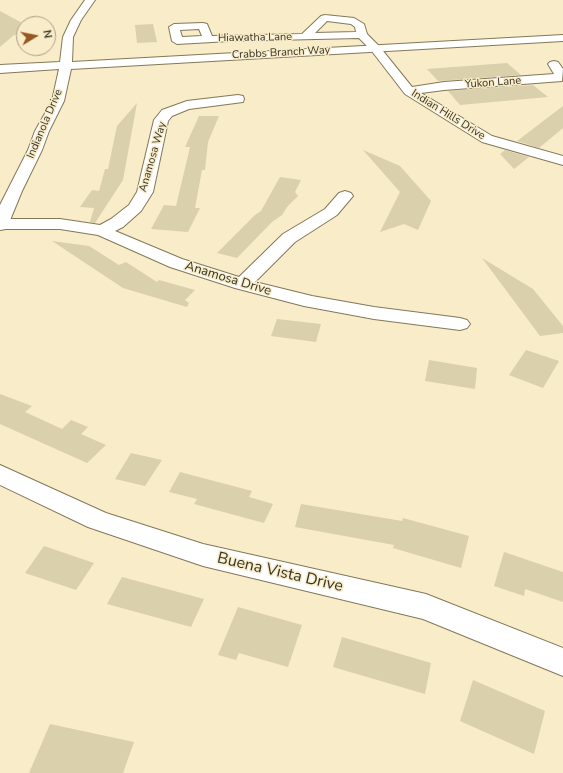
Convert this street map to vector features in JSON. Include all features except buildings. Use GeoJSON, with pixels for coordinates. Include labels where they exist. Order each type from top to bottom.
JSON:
{"type":"FeatureCollection","features":[{"type":"Feature","properties":{"kind":"street","name":"Indianola Drive"},"geometry":{"type":"LineString","coordinates":[[0,224],[14,191],[35,150],[42,131],[58,101],[65,73],[68,37],[72,27],[90,0]]}},
{"type":"Feature","properties":{"kind":"street","name":"Hiawatha Lane"},"geometry":{"type":"LineString","coordinates":[[208,39],[304,37],[325,18],[354,21],[360,26],[362,35],[375,48]]}},
{"type":"Feature","properties":{"kind":"street"},"geometry":{"type":"LineString","coordinates":[[304,37],[362,35]]}},
{"type":"Feature","properties":{"kind":"street","name":"Crabbs Branch Way"},"geometry":{"type":"LineString","coordinates":[[0,70],[65,65],[563,38]]}},
{"type":"Feature","properties":{"kind":"street","name":"Indian Hills Drive"},"geometry":{"type":"LineString","coordinates":[[375,48],[409,91],[487,139],[563,161]]}},
{"type":"Feature","properties":{"kind":"street","name":"Yukon Lane"},"geometry":{"type":"LineString","coordinates":[[409,91],[444,86],[562,78],[554,64]]}},
{"type":"Feature","properties":{"kind":"street","name":"Anamosa Way"},"geometry":{"type":"LineString","coordinates":[[102,231],[117,223],[135,208],[145,192],[161,120],[167,113],[187,105],[238,99]]}},
{"type":"Feature","properties":{"kind":"street"},"geometry":{"type":"LineString","coordinates":[[242,284],[289,238],[331,212],[345,196]]}},
{"type":"Feature","properties":{"kind":"street","name":"Anamosa Drive"},"geometry":{"type":"LineString","coordinates":[[0,224],[60,224],[102,231],[176,263],[242,284],[311,302],[374,313],[460,324]]}},
{"type":"Feature","properties":{"kind":"street","name":"Buena Vista Drive"},"geometry":{"type":"LineString","coordinates":[[0,474],[104,522],[203,555],[426,607],[563,662]]}}]}
